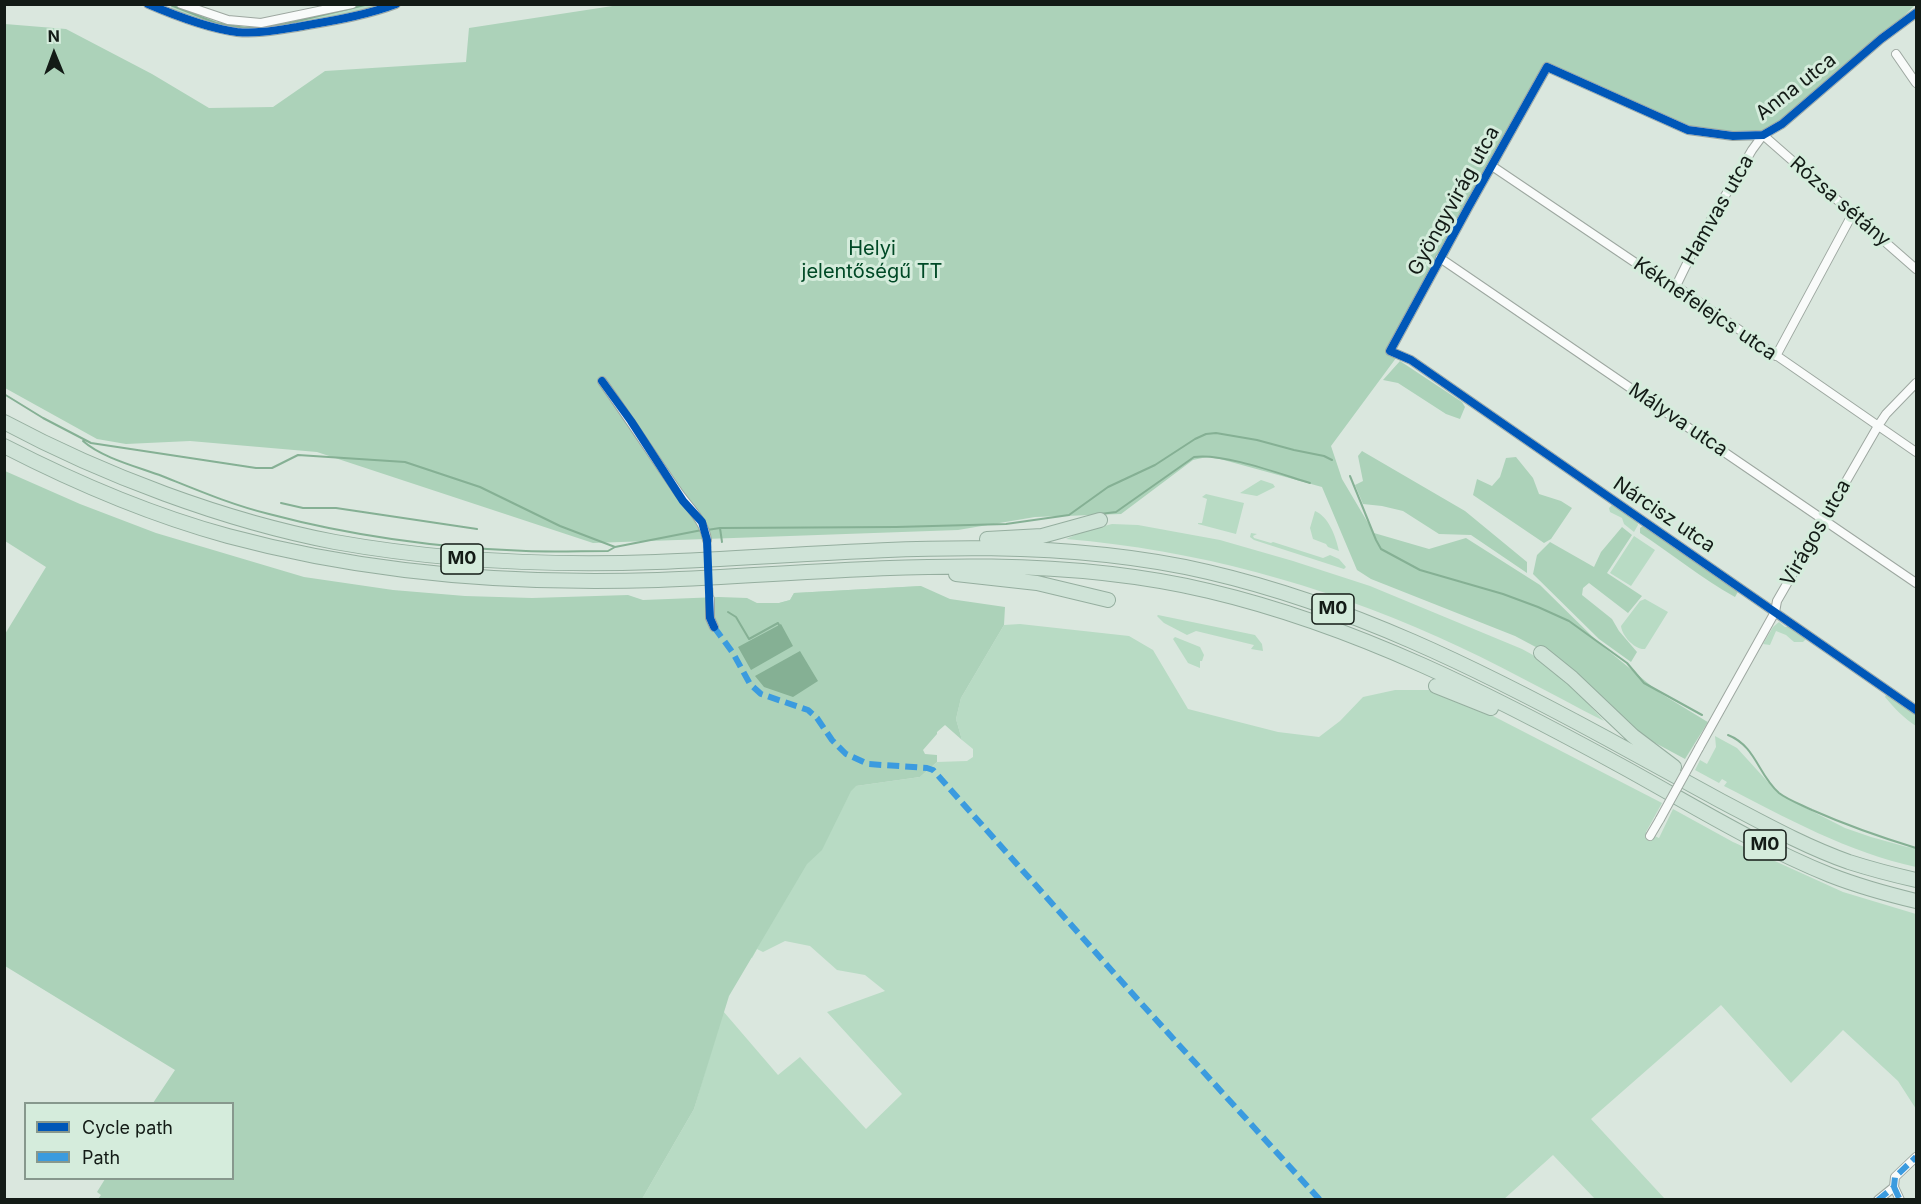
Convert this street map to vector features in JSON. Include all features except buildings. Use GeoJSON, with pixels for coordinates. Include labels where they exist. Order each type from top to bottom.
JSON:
{"type":"FeatureCollection","features":[{"type":"Feature","properties":{"kind":"highway","name":"M0"},"geometry":{"type":"LineString","coordinates":[[4,422],[115,474],[234,517],[326,540],[390,551],[490,561],[594,564],[939,548],[995,548],[1105,554],[1179,566],[1272,588],[1375,625],[1479,671],[1776,830],[1865,867],[1917,880]]}},
{"type":"Feature","properties":{"kind":"highway","name":"M0"},"geometry":{"type":"LineString","coordinates":[[4,446],[45,467],[106,493],[228,536],[396,570],[506,580],[602,581],[1009,566],[1077,570],[1212,591],[1320,623],[1425,665],[1539,722],[1769,848],[1836,878],[1917,901]]}},
{"type":"Feature","properties":{"kind":"highway"},"geometry":{"type":"LineString","coordinates":[[939,548],[962,540],[1042,536],[1100,520]]}},
{"type":"Feature","properties":{"kind":"highway"},"geometry":{"type":"LineString","coordinates":[[912,568],[1012,579],[1108,600]]}},
{"type":"Feature","properties":{"kind":"highway"},"geometry":{"type":"LineString","coordinates":[[1541,653],[1572,678],[1633,736],[1672,764],[1692,785]]}},
{"type":"Feature","properties":{"kind":"highway"},"geometry":{"type":"LineString","coordinates":[[1436,686],[1511,716],[1539,722]]}},
{"type":"Feature","properties":{"kind":"street"},"geometry":{"type":"LineString","coordinates":[[148,4],[177,16],[220,29],[240,32],[262,32],[316,24],[395,5]]}},
{"type":"Feature","properties":{"kind":"street"},"geometry":{"type":"LineString","coordinates":[[181,4],[228,20],[261,23],[275,22],[352,4]]}},
{"type":"Feature","properties":{"kind":"street","name":"Anna utca"},"geometry":{"type":"LineString","coordinates":[[1547,67],[1688,130],[1733,136],[1763,135],[1782,124],[1881,39],[1917,13]]}},
{"type":"Feature","properties":{"kind":"street"},"geometry":{"type":"LineString","coordinates":[[1896,54],[1917,83]]}},
{"type":"Feature","properties":{"kind":"street","name":"Gyöngyvirág utca"},"geometry":{"type":"LineString","coordinates":[[1390,351],[1547,67]]}},
{"type":"Feature","properties":{"kind":"street","name":"Rózsa sétány"},"geometry":{"type":"LineString","coordinates":[[1763,135],[1917,269]]}},
{"type":"Feature","properties":{"kind":"street","name":"Hamvas utca"},"geometry":{"type":"LineString","coordinates":[[1676,286],[1695,247],[1763,135]]}},
{"type":"Feature","properties":{"kind":"street","name":"Kéknefelejcs utca"},"geometry":{"type":"LineString","coordinates":[[1492,166],[1655,276],[1676,286],[1917,452]]}},
{"type":"Feature","properties":{"kind":"street"},"geometry":{"type":"LineString","coordinates":[[1776,356],[1853,213]]}},
{"type":"Feature","properties":{"kind":"street","name":"Mályva utca"},"geometry":{"type":"LineString","coordinates":[[1440,258],[1917,583]]}},
{"type":"Feature","properties":{"kind":"street","name":"Nárcisz utca"},"geometry":{"type":"LineString","coordinates":[[1390,351],[1410,360],[1917,711]]}},
{"type":"Feature","properties":{"kind":"street"},"geometry":{"type":"LineString","coordinates":[[602,381],[683,501],[702,522],[706,533]]}},
{"type":"Feature","properties":{"kind":"street","name":"Virágos utca"},"geometry":{"type":"LineString","coordinates":[[1650,836],[1775,612],[1777,601],[1878,426],[1886,414],[1917,383]]}},
{"type":"Feature","properties":{"kind":"street"},"geometry":{"type":"LineString","coordinates":[[710,599],[710,618],[714,627]]}},
{"type":"Feature","properties":{"kind":"street"},"geometry":{"type":"LineString","coordinates":[[1900,1200],[1894,1187],[1895,1178],[1917,1157]]}},
{"type":"Feature","properties":{"kind":"street"},"geometry":{"type":"LineString","coordinates":[[1878,1200],[1894,1187]]}},
{"type":"Feature","properties":{"kind":"shaded area"},"geometry":{"type":"Polygon","coordinates":[[[172,5],[234,23],[357,5],[385,5],[318,20],[254,30],[231,29],[200,20],[172,11],[172,5]]]}},
{"type":"Feature","properties":{"kind":"shaded area"},"geometry":{"type":"Polygon","coordinates":[[[1261,480],[1275,487],[1257,496],[1240,493],[1261,480]]]}},
{"type":"Feature","properties":{"kind":"shaded area"},"geometry":{"type":"Polygon","coordinates":[[[1206,494],[1244,503],[1236,534],[1198,524],[1202,523],[1207,499],[1202,497],[1206,494]]]}},
{"type":"Feature","properties":{"kind":"shaded area"},"geometry":{"type":"Polygon","coordinates":[[[1612,505],[1637,521],[1638,525],[1634,532],[1624,524],[1622,518],[1610,512],[1609,508],[1612,505]]]}},
{"type":"Feature","properties":{"kind":"shaded area"},"geometry":{"type":"Polygon","coordinates":[[[1315,511],[1328,523],[1339,551],[1313,539],[1310,528],[1315,511]]]}},
{"type":"Feature","properties":{"kind":"shaded area"},"geometry":{"type":"Polygon","coordinates":[[[1112,524],[1138,525],[1220,540],[1370,586],[1522,649],[1553,666],[1604,721],[1459,647],[1348,601],[1256,572],[1210,561],[1114,544],[1066,539],[1084,531],[1112,524]]]}},
{"type":"Feature","properties":{"kind":"shaded area"},"geometry":{"type":"Polygon","coordinates":[[[1251,533],[1257,534],[1253,536],[1254,538],[1323,558],[1330,555],[1339,559],[1346,567],[1344,569],[1254,540],[1250,537],[1251,533]]]}},
{"type":"Feature","properties":{"kind":"shaded area"},"geometry":{"type":"Polygon","coordinates":[[[1634,536],[1655,550],[1631,586],[1610,573],[1634,536]]]}},
{"type":"Feature","properties":{"kind":"shaded area"},"geometry":{"type":"Polygon","coordinates":[[[921,586],[856,786],[920,777],[937,762],[967,761],[973,757],[973,749],[962,740],[956,719],[961,698],[1004,625],[1020,624],[1129,636],[1153,650],[1188,709],[1278,732],[1319,737],[1340,721],[1363,697],[1395,690],[1429,690],[1464,701],[1662,803],[1646,832],[1659,838],[1673,809],[1733,842],[1843,892],[1916,914],[1916,1109],[1898,1081],[1843,1030],[1791,1083],[1721,1005],[1591,1119],[1665,1199],[1595,1199],[1553,1155],[1503,1200],[642,1199],[694,1109],[723,1011],[778,1075],[800,1057],[866,1129],[902,1094],[827,1012],[885,991],[865,975],[837,970],[810,946],[785,941],[763,952],[757,949],[752,958],[305,596],[640,605],[779,603],[790,600],[794,593],[921,586]]]}},
{"type":"Feature","properties":{"kind":"shaded area"},"geometry":{"type":"Polygon","coordinates":[[[1645,599],[1668,612],[1645,649],[1641,649],[1630,642],[1621,626],[1640,601],[1645,599]]]}},
{"type":"Feature","properties":{"kind":"shaded area"},"geometry":{"type":"Polygon","coordinates":[[[1158,615],[1255,635],[1262,644],[1263,651],[1251,649],[1254,645],[1196,631],[1187,635],[1164,623],[1158,615]]]}},
{"type":"Feature","properties":{"kind":"shaded area"},"geometry":{"type":"Polygon","coordinates":[[[1779,622],[1807,638],[1803,642],[1794,642],[1786,635],[1776,631],[1770,645],[1763,644],[1773,627],[1779,622]]]}},
{"type":"Feature","properties":{"kind":"shaded area"},"geometry":{"type":"Polygon","coordinates":[[[781,624],[793,646],[751,670],[738,647],[781,624]]]}},
{"type":"Feature","properties":{"kind":"shaded area"},"geometry":{"type":"Polygon","coordinates":[[[1175,637],[1200,647],[1204,655],[1200,661],[1200,668],[1188,663],[1173,639],[1175,637]]]}},
{"type":"Feature","properties":{"kind":"shaded area"},"geometry":{"type":"Polygon","coordinates":[[[800,651],[818,681],[793,697],[764,687],[755,676],[800,651]]]}},
{"type":"Feature","properties":{"kind":"shaded area"},"geometry":{"type":"Polygon","coordinates":[[[1887,693],[1916,714],[1916,726],[1888,701],[1885,697],[1887,693]]]}},
{"type":"Feature","properties":{"kind":"shaded area"},"geometry":{"type":"Polygon","coordinates":[[[1715,736],[1737,748],[1778,793],[1794,802],[1845,828],[1916,848],[1916,867],[1867,853],[1818,833],[1724,786],[1727,782],[1722,779],[1719,783],[1695,770],[1700,760],[1707,764],[1716,747],[1715,736]]]}},
{"type":"Feature","properties":{"kind":"green space","name":"Helyi jelentőségű TT"},"geometry":{"type":"Polygon","coordinates":[[[619,5],[1915,5],[1881,39],[1763,135],[1688,130],[1547,67],[1390,351],[1399,354],[1331,446],[1342,479],[1374,533],[1429,549],[1466,538],[1540,585],[1600,644],[1660,693],[1708,722],[1685,759],[1646,738],[1564,662],[1515,636],[1371,579],[1357,570],[1322,487],[1220,459],[1207,457],[1193,460],[1121,514],[1035,517],[958,530],[593,543],[317,452],[190,441],[126,444],[97,439],[5,388],[5,24],[66,29],[152,74],[209,108],[273,107],[325,71],[466,62],[469,28],[619,5]]]}},
{"type":"Feature","properties":{"kind":"green space"},"geometry":{"type":"Polygon","coordinates":[[[1400,361],[1462,402],[1465,407],[1460,419],[1446,414],[1398,383],[1383,380],[1400,361]]]}},
{"type":"Feature","properties":{"kind":"green space"},"geometry":{"type":"Polygon","coordinates":[[[1362,451],[1465,511],[1527,562],[1527,573],[1471,535],[1439,534],[1403,511],[1363,504],[1355,485],[1363,481],[1358,456],[1362,451]]]}},
{"type":"Feature","properties":{"kind":"green space"},"geometry":{"type":"Polygon","coordinates":[[[1516,457],[1533,478],[1539,494],[1561,501],[1572,508],[1551,539],[1544,543],[1473,495],[1477,479],[1492,486],[1500,477],[1506,458],[1516,457]]]}},
{"type":"Feature","properties":{"kind":"green space"},"geometry":{"type":"Polygon","coordinates":[[[5,471],[80,504],[156,533],[304,577],[393,590],[465,596],[532,598],[628,595],[643,600],[719,597],[747,598],[757,603],[779,603],[790,600],[794,593],[921,586],[950,599],[1005,607],[1004,625],[961,698],[956,719],[962,740],[945,725],[923,750],[925,754],[937,755],[937,762],[920,777],[856,786],[851,791],[822,850],[807,864],[729,996],[694,1109],[642,1199],[98,1199],[101,1195],[97,1192],[104,1180],[234,1180],[234,1102],[154,1102],[175,1070],[5,966],[5,634],[46,567],[5,541],[5,471]]]}},
{"type":"Feature","properties":{"kind":"green space"},"geometry":{"type":"Polygon","coordinates":[[[1644,525],[1739,590],[1735,597],[1640,533],[1640,528],[1644,525]]]}},
{"type":"Feature","properties":{"kind":"green space"},"geometry":{"type":"Polygon","coordinates":[[[1622,527],[1632,535],[1607,573],[1642,596],[1628,613],[1589,583],[1583,588],[1582,595],[1612,619],[1637,652],[1631,662],[1599,639],[1533,574],[1537,555],[1550,542],[1594,567],[1601,552],[1622,527]]]}},
{"type":"Feature","properties":{"kind":"waterway"},"geometry":{"type":"LineString","coordinates":[[168,4],[216,23],[245,28],[285,24],[369,4]]}},
{"type":"Feature","properties":{"kind":"waterway"},"geometry":{"type":"LineString","coordinates":[[4,394],[91,443],[256,468],[272,468],[298,455],[405,462],[480,487],[560,526],[615,547]]}},
{"type":"Feature","properties":{"kind":"waterway"},"geometry":{"type":"LineString","coordinates":[[720,528],[1006,524],[1069,515],[1108,487],[1155,465],[1206,434],[1216,433],[1257,440],[1324,456],[1332,460]]}},
{"type":"Feature","properties":{"kind":"waterway"},"geometry":{"type":"LineString","coordinates":[[83,441],[110,457],[242,506],[300,522],[396,540],[494,549],[608,551],[615,547],[702,530]]}},
{"type":"Feature","properties":{"kind":"waterway"},"geometry":{"type":"LineString","coordinates":[[1100,514],[1116,512],[1194,457],[1236,461],[1310,483]]}},
{"type":"Feature","properties":{"kind":"waterway"},"geometry":{"type":"LineString","coordinates":[[1350,476],[1381,549],[1420,570],[1503,594],[1569,621],[1627,663],[1644,683],[1702,715]]}},
{"type":"Feature","properties":{"kind":"waterway"},"geometry":{"type":"LineString","coordinates":[[281,503],[303,508],[336,508],[477,529]]}},
{"type":"Feature","properties":{"kind":"waterway"},"geometry":{"type":"LineString","coordinates":[[707,530],[720,528],[722,542]]}},
{"type":"Feature","properties":{"kind":"waterway"},"geometry":{"type":"LineString","coordinates":[[728,612],[736,617],[749,639],[778,623],[779,625]]}},
{"type":"Feature","properties":{"kind":"waterway"},"geometry":{"type":"LineString","coordinates":[[1728,735],[1745,746],[1772,786],[1783,796],[1838,821],[1916,848]]}},
{"type":"Feature","properties":{"kind":"tunnel"},"geometry":{"type":"LineString","coordinates":[[707,540],[710,599]]}},
{"type":"Feature","properties":{"kind":"marked path"},"geometry":{"type":"LineString","coordinates":[[714,627],[733,653],[750,684],[761,694],[808,710],[846,754],[868,764],[933,770],[1320,1200]]}},
{"type":"Feature","properties":{"kind":"marked path"},"geometry":{"type":"LineString","coordinates":[[1878,1200],[1894,1187],[1895,1177],[1916,1157]]}},
{"type":"Feature","properties":{"kind":"marked path"},"geometry":{"type":"LineString","coordinates":[[1894,1187],[1900,1200]]}},
{"type":"Feature","properties":{"kind":"cycle path"},"geometry":{"type":"LineString","coordinates":[[148,4],[203,25],[237,32],[267,31],[334,20],[396,4]]}},
{"type":"Feature","properties":{"kind":"cycle path"},"geometry":{"type":"LineString","coordinates":[[1916,13],[1881,39],[1782,124],[1763,135],[1733,136],[1688,130],[1547,67],[1390,351],[1411,360],[1916,710]]}},
{"type":"Feature","properties":{"kind":"cycle path"},"geometry":{"type":"LineString","coordinates":[[602,381],[683,501],[702,522],[707,540],[710,618],[714,627]]}}]}
